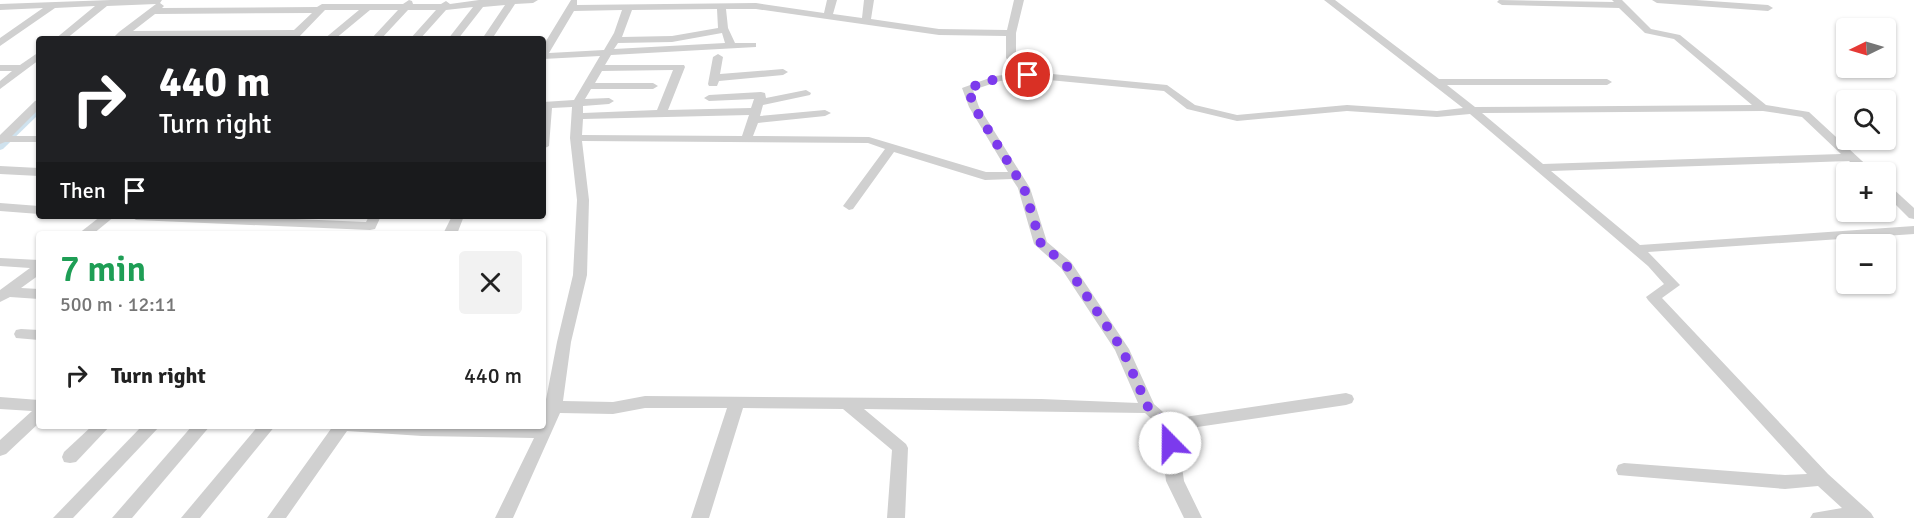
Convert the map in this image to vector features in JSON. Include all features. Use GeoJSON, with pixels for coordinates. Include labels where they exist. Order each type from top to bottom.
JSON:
{"type":"FeatureCollection","features":[{"type":"Feature","properties":{"kind":"street"},"geometry":{"type":"LineString","coordinates":[[0,18],[27,0]]}},
{"type":"Feature","properties":{"kind":"street"},"geometry":{"type":"LineString","coordinates":[[0,7],[161,0]]}},
{"type":"Feature","properties":{"kind":"street"},"geometry":{"type":"LineString","coordinates":[[120,36],[152,11],[161,0]]}},
{"type":"Feature","properties":{"kind":"street"},"geometry":{"type":"LineString","coordinates":[[114,36],[161,0]]}},
{"type":"Feature","properties":{"kind":"street"},"geometry":{"type":"LineString","coordinates":[[152,11],[533,0]]}},
{"type":"Feature","properties":{"kind":"street"},"geometry":{"type":"LineString","coordinates":[[828,16],[832,0]]}},
{"type":"Feature","properties":{"kind":"street"},"geometry":{"type":"LineString","coordinates":[[866,20],[869,0]]}},
{"type":"Feature","properties":{"kind":"street"},"geometry":{"type":"LineString","coordinates":[[1019,0],[1011,33],[1011,58],[1028,75]]}},
{"type":"Feature","properties":{"kind":"street"},"geometry":{"type":"LineString","coordinates":[[1329,0],[1436,82],[1637,249],[1673,285],[1653,297],[1822,479],[1862,515]]}},
{"type":"Feature","properties":{"kind":"street"},"geometry":{"type":"LineString","coordinates":[[1657,0],[1768,8]]}},
{"type":"Feature","properties":{"kind":"street"},"geometry":{"type":"LineString","coordinates":[[489,36],[512,1]]}},
{"type":"Feature","properties":{"kind":"street"},"geometry":{"type":"LineString","coordinates":[[64,36],[108,2]]}},
{"type":"Feature","properties":{"kind":"street"},"geometry":{"type":"LineString","coordinates":[[455,36],[482,2]]}},
{"type":"Feature","properties":{"kind":"street"},"geometry":{"type":"LineString","coordinates":[[1502,2],[1620,3],[1648,31],[1677,37],[1763,108]]}},
{"type":"Feature","properties":{"kind":"street"},"geometry":{"type":"LineString","coordinates":[[0,43],[57,3]]}},
{"type":"Feature","properties":{"kind":"street"},"geometry":{"type":"LineString","coordinates":[[546,51],[573,4],[628,8],[660,3],[756,6],[939,32],[1011,33]]}},
{"type":"Feature","properties":{"kind":"street"},"geometry":{"type":"LineString","coordinates":[[379,36],[409,4]]}},
{"type":"Feature","properties":{"kind":"street"},"geometry":{"type":"LineString","coordinates":[[419,36],[446,4]]}},
{"type":"Feature","properties":{"kind":"street"},"geometry":{"type":"LineString","coordinates":[[332,36],[366,5]]}},
{"type":"Feature","properties":{"kind":"street"},"geometry":{"type":"LineString","coordinates":[[721,5],[723,30],[726,31],[731,46]]}},
{"type":"Feature","properties":{"kind":"street"},"geometry":{"type":"LineString","coordinates":[[294,36],[324,6]]}},
{"type":"Feature","properties":{"kind":"street"},"geometry":{"type":"LineString","coordinates":[[504,518],[545,432],[554,407],[564,342],[580,275],[583,200],[576,138],[578,109],[587,86],[619,33],[628,8]]}},
{"type":"Feature","properties":{"kind":"street"},"geometry":{"type":"LineString","coordinates":[[614,40],[672,39],[723,30]]}},
{"type":"Feature","properties":{"kind":"street"},"geometry":{"type":"LineString","coordinates":[[546,56],[752,45]]}},
{"type":"Feature","properties":{"kind":"street"},"geometry":{"type":"LineString","coordinates":[[0,86],[36,57]]}},
{"type":"Feature","properties":{"kind":"street"},"geometry":{"type":"LineString","coordinates":[[705,112],[718,57]]}},
{"type":"Feature","properties":{"kind":"street"},"geometry":{"type":"LineString","coordinates":[[597,68],[680,67],[662,113]]}},
{"type":"Feature","properties":{"kind":"street"},"geometry":{"type":"LineString","coordinates":[[0,68],[22,68]]}},
{"type":"Feature","properties":{"kind":"street"},"geometry":{"type":"LineString","coordinates":[[714,78],[783,72]]}},
{"type":"Feature","properties":{"kind":"street"},"geometry":{"type":"LineString","coordinates":[[1193,518],[1175,481],[1168,424],[1148,407],[1122,349],[1066,265],[1041,244],[1024,188],[974,107],[968,88],[999,78],[1028,75],[1167,88],[1191,107],[1237,118],[1347,108],[1437,114],[1490,109],[1763,108],[1805,114],[1856,162]]}},
{"type":"Feature","properties":{"kind":"street"},"geometry":{"type":"LineString","coordinates":[[1436,82],[1607,82]]}},
{"type":"Feature","properties":{"kind":"street"},"geometry":{"type":"LineString","coordinates":[[587,86],[652,86]]}},
{"type":"Feature","properties":{"kind":"street"},"geometry":{"type":"LineString","coordinates":[[757,111],[806,93]]}},
{"type":"Feature","properties":{"kind":"street"},"geometry":{"type":"LineString","coordinates":[[709,98],[758,94],[761,96],[747,138]]}},
{"type":"Feature","properties":{"kind":"street"},"geometry":{"type":"LineString","coordinates":[[578,109],[609,101]]}},
{"type":"Feature","properties":{"kind":"street"},"geometry":{"type":"LineString","coordinates":[[546,105],[662,113],[757,111],[825,113]]}},
{"type":"Feature","properties":{"kind":"street"},"geometry":{"type":"LineString","coordinates":[[1,140],[36,106]]}},
{"type":"Feature","properties":{"kind":"street"},"geometry":{"type":"LineString","coordinates":[[0,153],[36,120]]}},
{"type":"Feature","properties":{"kind":"street"},"geometry":{"type":"LineString","coordinates":[[576,138],[861,139],[986,176],[1015,175]]}},
{"type":"Feature","properties":{"kind":"street"},"geometry":{"type":"LineString","coordinates":[[1,140],[36,139]]}},
{"type":"Feature","properties":{"kind":"street"},"geometry":{"type":"LineString","coordinates":[[849,206],[891,148]]}},
{"type":"Feature","properties":{"kind":"street"},"geometry":{"type":"LineString","coordinates":[[1540,168],[1850,157]]}},
{"type":"Feature","properties":{"kind":"street"},"geometry":{"type":"LineString","coordinates":[[0,170],[36,172]]}},
{"type":"Feature","properties":{"kind":"street"},"geometry":{"type":"LineString","coordinates":[[1896,198],[1914,215]]}},
{"type":"Feature","properties":{"kind":"street"},"geometry":{"type":"LineString","coordinates":[[0,207],[36,210]]}},
{"type":"Feature","properties":{"kind":"street"},"geometry":{"type":"LineString","coordinates":[[89,231],[105,219]]}},
{"type":"Feature","properties":{"kind":"street"},"geometry":{"type":"LineString","coordinates":[[206,219],[370,226],[374,219]]}},
{"type":"Feature","properties":{"kind":"street"},"geometry":{"type":"LineString","coordinates":[[1637,249],[1914,230]]}},
{"type":"Feature","properties":{"kind":"street"},"geometry":{"type":"LineString","coordinates":[[0,262],[36,266]]}},
{"type":"Feature","properties":{"kind":"street"},"geometry":{"type":"LineString","coordinates":[[4,295],[36,268]]}},
{"type":"Feature","properties":{"kind":"street"},"geometry":{"type":"LineString","coordinates":[[4,295],[36,294]]}},
{"type":"Feature","properties":{"kind":"street"},"geometry":{"type":"LineString","coordinates":[[21,334],[36,335]]}},
{"type":"Feature","properties":{"kind":"street"},"geometry":{"type":"LineString","coordinates":[[1168,424],[1346,399]]}},
{"type":"Feature","properties":{"kind":"street"},"geometry":{"type":"LineString","coordinates":[[554,407],[614,408],[645,402],[1041,405],[1137,409],[1148,407]]}},
{"type":"Feature","properties":{"kind":"street"},"geometry":{"type":"LineString","coordinates":[[0,403],[36,406]]}},
{"type":"Feature","properties":{"kind":"street"},"geometry":{"type":"LineString","coordinates":[[700,518],[737,403]]}},
{"type":"Feature","properties":{"kind":"street"},"geometry":{"type":"LineString","coordinates":[[846,403],[900,448],[896,518]]}},
{"type":"Feature","properties":{"kind":"street"},"geometry":{"type":"LineString","coordinates":[[0,450],[36,417]]}},
{"type":"Feature","properties":{"kind":"street"},"geometry":{"type":"LineString","coordinates":[[70,457],[99,429]]}},
{"type":"Feature","properties":{"kind":"street"},"geometry":{"type":"LineString","coordinates":[[62,518],[149,429]]}},
{"type":"Feature","properties":{"kind":"street"},"geometry":{"type":"LineString","coordinates":[[121,518],[199,429]]}},
{"type":"Feature","properties":{"kind":"street"},"geometry":{"type":"LineString","coordinates":[[190,518],[264,429]]}},
{"type":"Feature","properties":{"kind":"street"},"geometry":{"type":"LineString","coordinates":[[276,518],[340,429]]}},
{"type":"Feature","properties":{"kind":"street"},"geometry":{"type":"LineString","coordinates":[[404,429],[545,432]]}},
{"type":"Feature","properties":{"kind":"street"},"geometry":{"type":"LineString","coordinates":[[1624,470],[1785,482],[1822,479]]}},
{"type":"Feature","properties":{"kind":"street"},"geometry":{"type":"LineString","coordinates":[[1820,518],[1862,515]]}},
{"type":"Feature","properties":{"kind":"waterway"},"geometry":{"type":"LineString","coordinates":[[0,147],[36,112]]}},
{"type":"Feature","properties":{"kind":"route"},"geometry":{"type":"LineString","coordinates":[[1028,75],[999,78],[968,88],[974,107],[1024,188],[1041,244],[1066,265],[1122,349],[1148,407],[1168,424],[1170,443]]}}]}
